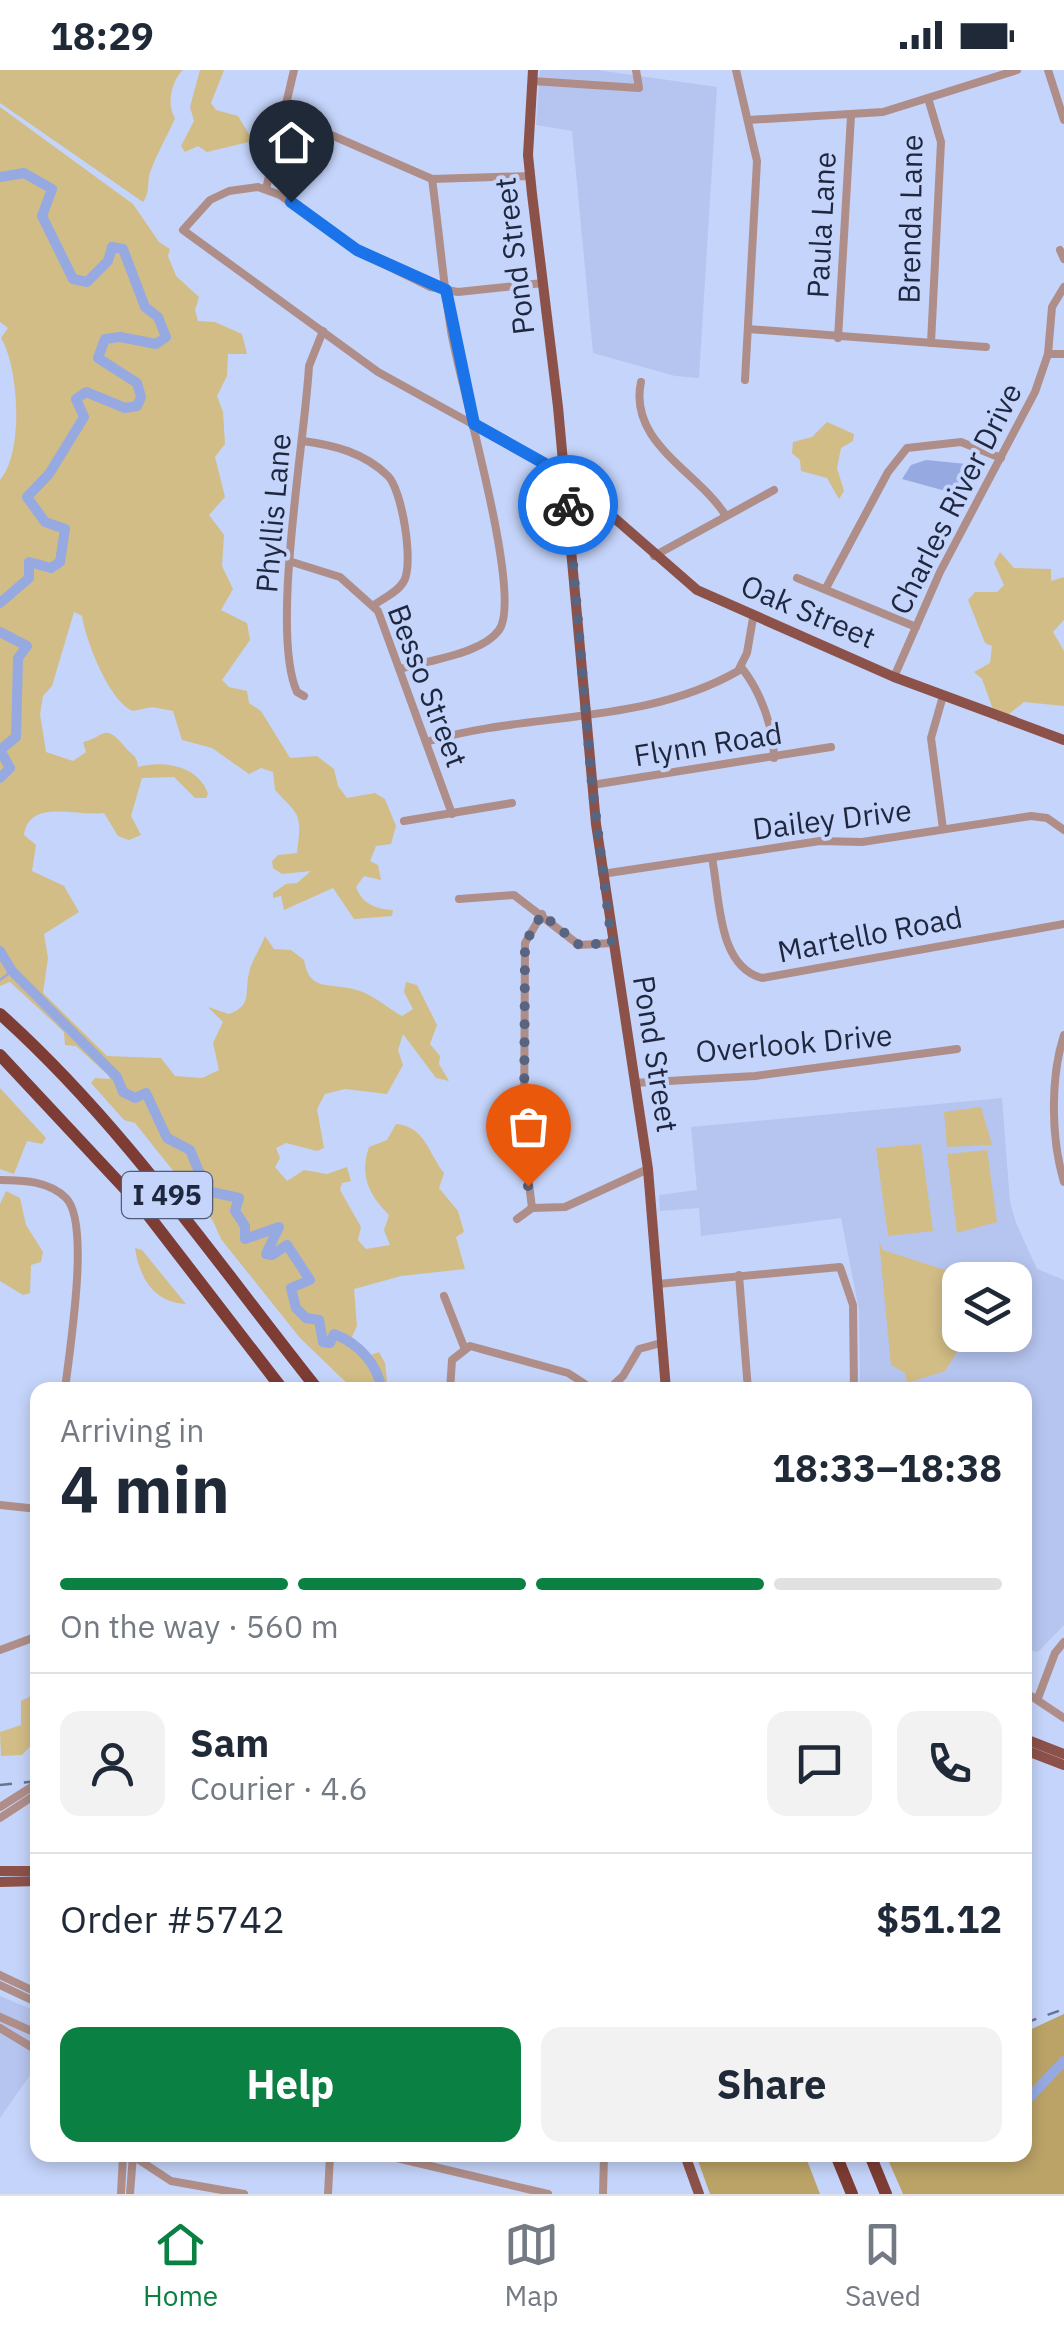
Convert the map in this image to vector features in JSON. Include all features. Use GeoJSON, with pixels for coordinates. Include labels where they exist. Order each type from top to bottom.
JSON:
{"type":"FeatureCollection","features":[{"type":"Feature","properties":{"kind":"highway","name":"I 495"},"geometry":{"type":"LineString","coordinates":[[0,1014],[79,1094],[160,1186],[312,1382]]}},
{"type":"Feature","properties":{"kind":"highway","name":"I 495"},"geometry":{"type":"LineString","coordinates":[[0,1054],[142,1207],[276,1382]]}},
{"type":"Feature","properties":{"kind":"highway"},"geometry":{"type":"LineString","coordinates":[[839,2162],[852,2194]]}},
{"type":"Feature","properties":{"kind":"highway"},"geometry":{"type":"LineString","coordinates":[[873,2162],[886,2194]]}},
{"type":"Feature","properties":{"kind":"main road","name":"Pond Street"},"geometry":{"type":"LineString","coordinates":[[532,76],[530,176],[563,450],[592,785],[612,943],[648,1169],[665,1382]]}},
{"type":"Feature","properties":{"kind":"main road","name":"Oak Street"},"geometry":{"type":"LineString","coordinates":[[565,475],[697,590],[894,677],[1064,740]]}},
{"type":"Feature","properties":{"kind":"main road"},"geometry":{"type":"LineString","coordinates":[[568,502],[585,494]]}},
{"type":"Feature","properties":{"kind":"main road"},"geometry":{"type":"LineString","coordinates":[[1032,1742],[1064,1754]]}},
{"type":"Feature","properties":{"kind":"main road"},"geometry":{"type":"LineString","coordinates":[[1032,1753],[1064,1765]]}},
{"type":"Feature","properties":{"kind":"main road"},"geometry":{"type":"LineString","coordinates":[[0,1871],[30,1871]]}},
{"type":"Feature","properties":{"kind":"main road"},"geometry":{"type":"LineString","coordinates":[[0,1882],[30,1882]]}},
{"type":"Feature","properties":{"kind":"main road"},"geometry":{"type":"LineString","coordinates":[[687,2162],[695,2193]]}},
{"type":"Feature","properties":{"kind":"street"},"geometry":{"type":"LineString","coordinates":[[266,189],[294,70]]}},
{"type":"Feature","properties":{"kind":"street"},"geometry":{"type":"LineString","coordinates":[[532,76],[639,88],[636,70]]}},
{"type":"Feature","properties":{"kind":"street"},"geometry":{"type":"LineString","coordinates":[[736,70],[757,175],[745,380]]}},
{"type":"Feature","properties":{"kind":"street"},"geometry":{"type":"LineString","coordinates":[[748,120],[883,112],[1016,70]]}},
{"type":"Feature","properties":{"kind":"street"},"geometry":{"type":"LineString","coordinates":[[1048,70],[1064,120]]}},
{"type":"Feature","properties":{"kind":"street","name":"Brenda Lane"},"geometry":{"type":"LineString","coordinates":[[928,98],[941,142],[931,343]]}},
{"type":"Feature","properties":{"kind":"street"},"geometry":{"type":"LineString","coordinates":[[283,114],[432,179],[530,176]]}},
{"type":"Feature","properties":{"kind":"street","name":"Paula Lane"},"geometry":{"type":"LineString","coordinates":[[838,338],[851,116]]}},
{"type":"Feature","properties":{"kind":"street"},"geometry":{"type":"LineString","coordinates":[[400,669],[484,643],[504,622],[504,589],[446,290],[432,179]]}},
{"type":"Feature","properties":{"kind":"street"},"geometry":{"type":"LineString","coordinates":[[543,283],[446,290],[357,250],[266,189],[222,194],[210,200],[183,230],[412,392],[565,475]]}},
{"type":"Feature","properties":{"kind":"street"},"geometry":{"type":"LineString","coordinates":[[1048,354],[1052,307],[1064,287]]}},
{"type":"Feature","properties":{"kind":"street"},"geometry":{"type":"LineString","coordinates":[[748,329],[986,348]]}},
{"type":"Feature","properties":{"kind":"street","name":"Phyllis Lane"},"geometry":{"type":"LineString","coordinates":[[304,696],[294,686],[286,647],[308,366],[322,331]]}},
{"type":"Feature","properties":{"kind":"street","name":"Charles River Drive"},"geometry":{"type":"LineString","coordinates":[[894,677],[916,626],[1036,392],[1048,354],[1064,354]]}},
{"type":"Feature","properties":{"kind":"street"},"geometry":{"type":"LineString","coordinates":[[641,382],[638,401],[644,424],[661,448],[714,496],[726,516]]}},
{"type":"Feature","properties":{"kind":"street"},"geometry":{"type":"LineString","coordinates":[[303,440],[355,453],[380,468],[396,486],[406,575],[401,586],[374,605]]}},
{"type":"Feature","properties":{"kind":"street"},"geometry":{"type":"LineString","coordinates":[[826,588],[888,472],[907,448],[961,442],[1002,458]]}},
{"type":"Feature","properties":{"kind":"street"},"geometry":{"type":"LineString","coordinates":[[544,463],[556,459],[563,450]]}},
{"type":"Feature","properties":{"kind":"street"},"geometry":{"type":"LineString","coordinates":[[654,556],[774,490]]}},
{"type":"Feature","properties":{"kind":"street","name":"Besso Street"},"geometry":{"type":"LineString","coordinates":[[292,562],[340,578],[374,605],[452,814]]}},
{"type":"Feature","properties":{"kind":"street"},"geometry":{"type":"LineString","coordinates":[[796,578],[916,626]]}},
{"type":"Feature","properties":{"kind":"street"},"geometry":{"type":"LineString","coordinates":[[741,667],[753,618]]}},
{"type":"Feature","properties":{"kind":"street"},"geometry":{"type":"LineString","coordinates":[[426,742],[488,725],[586,716],[670,699],[741,667]]}},
{"type":"Feature","properties":{"kind":"street"},"geometry":{"type":"LineString","coordinates":[[741,667],[752,680],[768,722],[774,758]]}},
{"type":"Feature","properties":{"kind":"street"},"geometry":{"type":"LineString","coordinates":[[943,829],[931,738],[944,696]]}},
{"type":"Feature","properties":{"kind":"street","name":"Flynn Road"},"geometry":{"type":"LineString","coordinates":[[592,785],[831,747]]}},
{"type":"Feature","properties":{"kind":"street"},"geometry":{"type":"LineString","coordinates":[[404,821],[512,803]]}},
{"type":"Feature","properties":{"kind":"street","name":"Dailey Drive"},"geometry":{"type":"LineString","coordinates":[[602,874],[1032,816],[1048,818],[1064,830]]}},
{"type":"Feature","properties":{"kind":"street","name":"Martello Road"},"geometry":{"type":"LineString","coordinates":[[712,858],[732,956],[744,971],[762,978],[1064,924]]}},
{"type":"Feature","properties":{"kind":"street"},"geometry":{"type":"LineString","coordinates":[[459,898],[514,895],[579,945],[612,943]]}},
{"type":"Feature","properties":{"kind":"street"},"geometry":{"type":"LineString","coordinates":[[532,1208],[524,1143],[525,943],[542,914]]}},
{"type":"Feature","properties":{"kind":"street"},"geometry":{"type":"LineString","coordinates":[[1064,1035],[1058,1052],[1056,1146],[1064,1182]]}},
{"type":"Feature","properties":{"kind":"street","name":"Overlook Drive"},"geometry":{"type":"LineString","coordinates":[[634,1083],[755,1076],[957,1049]]}},
{"type":"Feature","properties":{"kind":"street"},"geometry":{"type":"LineString","coordinates":[[517,1219],[532,1208],[565,1207],[648,1169]]}},
{"type":"Feature","properties":{"kind":"street"},"geometry":{"type":"LineString","coordinates":[[0,1180],[49,1187],[68,1200],[75,1213],[79,1240],[67,1382]]}},
{"type":"Feature","properties":{"kind":"street"},"geometry":{"type":"LineString","coordinates":[[658,1284],[832,1266],[844,1270],[853,1305],[854,1382]]}},
{"type":"Feature","properties":{"kind":"street"},"geometry":{"type":"LineString","coordinates":[[739,1275],[747,1382]]}},
{"type":"Feature","properties":{"kind":"street"},"geometry":{"type":"LineString","coordinates":[[444,1296],[464,1348]]}},
{"type":"Feature","properties":{"kind":"street"},"geometry":{"type":"LineString","coordinates":[[617,1382],[636,1352],[661,1342]]}},
{"type":"Feature","properties":{"kind":"street"},"geometry":{"type":"LineString","coordinates":[[450,1382],[450,1364],[464,1348],[475,1346],[564,1371],[581,1382]]}},
{"type":"Feature","properties":{"kind":"street"},"geometry":{"type":"LineString","coordinates":[[0,1506],[30,1508]]}},
{"type":"Feature","properties":{"kind":"street"},"geometry":{"type":"LineString","coordinates":[[0,1650],[30,1639]]}},
{"type":"Feature","properties":{"kind":"street"},"geometry":{"type":"LineString","coordinates":[[1038,1698],[1055,1653],[1064,1642]]}},
{"type":"Feature","properties":{"kind":"street"},"geometry":{"type":"LineString","coordinates":[[1032,1695],[1064,1718]]}},
{"type":"Feature","properties":{"kind":"street"},"geometry":{"type":"LineString","coordinates":[[0,1806],[30,1788]]}},
{"type":"Feature","properties":{"kind":"street"},"geometry":{"type":"LineString","coordinates":[[0,1818],[30,1798]]}},
{"type":"Feature","properties":{"kind":"street"},"geometry":{"type":"LineString","coordinates":[[0,1975],[30,1989]]}},
{"type":"Feature","properties":{"kind":"street"},"geometry":{"type":"LineString","coordinates":[[0,1986],[30,1999]]}},
{"type":"Feature","properties":{"kind":"street"},"geometry":{"type":"LineString","coordinates":[[0,2017],[30,2030]]}},
{"type":"Feature","properties":{"kind":"street"},"geometry":{"type":"LineString","coordinates":[[0,2028],[30,2046]]}},
{"type":"Feature","properties":{"kind":"street"},"geometry":{"type":"LineString","coordinates":[[121,2194],[123,2162]]}},
{"type":"Feature","properties":{"kind":"street"},"geometry":{"type":"LineString","coordinates":[[130,2194],[132,2162]]}},
{"type":"Feature","properties":{"kind":"street"},"geometry":{"type":"LineString","coordinates":[[142,2162],[170,2181],[244,2194]]}},
{"type":"Feature","properties":{"kind":"street"},"geometry":{"type":"LineString","coordinates":[[328,2194],[330,2162]]}},
{"type":"Feature","properties":{"kind":"street"},"geometry":{"type":"LineString","coordinates":[[413,2162],[548,2194]]}},
{"type":"Feature","properties":{"kind":"street"},"geometry":{"type":"LineString","coordinates":[[603,2194],[604,2162]]}},
{"type":"Feature","properties":{"kind":"shaded area"},"geometry":{"type":"Polygon","coordinates":[[[0,70],[183,70],[172,92],[175,118],[151,170],[143,202],[0,103],[0,70]]]}},
{"type":"Feature","properties":{"kind":"shaded area"},"geometry":{"type":"Polygon","coordinates":[[[200,70],[224,70],[211,103],[216,110],[238,116],[253,141],[207,152],[198,146],[185,152],[181,146],[194,121],[190,107],[200,70]]]}},
{"type":"Feature","properties":{"kind":"shaded area"},"geometry":{"type":"Polygon","coordinates":[[[540,70],[597,70],[717,87],[699,378],[675,376],[593,353],[572,131],[536,125],[540,70]]]}},
{"type":"Feature","properties":{"kind":"shaded area"},"geometry":{"type":"Polygon","coordinates":[[[0,107],[133,204],[159,242],[170,249],[168,256],[176,276],[199,297],[195,310],[198,321],[215,322],[242,334],[247,354],[228,354],[227,376],[217,396],[223,412],[225,444],[215,457],[225,497],[209,515],[224,535],[222,566],[233,589],[221,610],[247,623],[250,640],[222,680],[229,687],[247,691],[249,703],[261,711],[290,758],[317,756],[334,769],[338,786],[347,798],[375,793],[385,799],[396,826],[391,844],[376,846],[370,861],[378,865],[381,880],[364,876],[356,887],[370,904],[393,910],[392,916],[354,919],[333,888],[284,910],[281,896],[273,898],[273,893],[286,884],[297,883],[311,871],[282,874],[273,868],[272,861],[278,855],[297,853],[299,822],[275,790],[273,772],[261,768],[249,774],[212,748],[182,740],[173,711],[152,707],[133,711],[124,705],[100,669],[82,616],[74,612],[52,686],[43,696],[40,714],[46,752],[73,761],[86,752],[83,742],[109,733],[134,756],[138,767],[179,767],[197,777],[208,794],[206,798],[195,798],[174,777],[142,778],[131,816],[141,835],[129,840],[118,836],[104,813],[44,813],[28,824],[24,835],[36,845],[32,871],[64,886],[79,912],[44,934],[48,958],[43,993],[107,1056],[161,1058],[175,1076],[202,1078],[219,1070],[213,1043],[223,1022],[208,1007],[229,1014],[242,1007],[250,968],[265,936],[274,949],[291,950],[304,960],[315,981],[372,996],[402,1016],[413,1009],[404,992],[406,982],[417,985],[437,1025],[430,1044],[440,1056],[439,1064],[449,1081],[436,1078],[403,1034],[398,1050],[403,1065],[387,1094],[345,1089],[325,1094],[317,1109],[324,1148],[317,1151],[286,1143],[276,1148],[280,1158],[275,1167],[287,1181],[304,1170],[327,1174],[347,1167],[351,1181],[342,1183],[340,1190],[361,1227],[358,1240],[366,1249],[390,1245],[384,1230],[389,1215],[371,1192],[366,1176],[369,1147],[387,1140],[396,1124],[406,1126],[425,1142],[444,1173],[439,1188],[458,1211],[464,1232],[456,1237],[465,1269],[401,1276],[354,1289],[357,1326],[350,1341],[371,1355],[379,1352],[387,1382],[346,1382],[300,1338],[135,1123],[124,1120],[91,1083],[95,1078],[110,1079],[108,1075],[76,1046],[65,1045],[64,1032],[10,982],[0,986],[0,480],[13,450],[16,410],[12,369],[1,338],[8,328],[0,322],[0,107]]]}},
{"type":"Feature","properties":{"kind":"shaded area"},"geometry":{"type":"Polygon","coordinates":[[[827,422],[854,434],[853,441],[841,448],[837,468],[844,491],[839,499],[827,478],[801,471],[800,460],[792,453],[793,442],[812,437],[827,422]]]}},
{"type":"Feature","properties":{"kind":"shaded area"},"geometry":{"type":"Polygon","coordinates":[[[926,460],[977,465],[964,496],[902,479],[911,465],[926,460]]]}},
{"type":"Feature","properties":{"kind":"shaded area"},"geometry":{"type":"Polygon","coordinates":[[[1000,552],[1014,568],[1051,569],[1051,581],[1064,577],[1064,620],[1053,632],[1064,651],[1064,706],[1024,702],[998,723],[982,679],[974,672],[990,663],[992,646],[985,643],[968,600],[975,592],[997,592],[1004,585],[994,563],[1000,552]]]}},
{"type":"Feature","properties":{"kind":"shaded area"},"geometry":{"type":"Polygon","coordinates":[[[0,1088],[46,1138],[42,1144],[27,1141],[14,1174],[0,1169],[0,1088]]]}},
{"type":"Feature","properties":{"kind":"shaded area"},"geometry":{"type":"Polygon","coordinates":[[[1002,1098],[1010,1202],[1016,1223],[1037,1269],[1064,1280],[1064,1625],[1038,1652],[1032,1651],[1032,1382],[860,1382],[859,1310],[841,1218],[701,1236],[699,1208],[660,1211],[659,1195],[697,1190],[691,1127],[1002,1098]]]}},
{"type":"Feature","properties":{"kind":"shaded area"},"geometry":{"type":"Polygon","coordinates":[[[981,1107],[992,1145],[947,1147],[944,1112],[981,1107]]]}},
{"type":"Feature","properties":{"kind":"shaded area"},"geometry":{"type":"Polygon","coordinates":[[[921,1144],[933,1231],[888,1236],[876,1148],[921,1144]]]}},
{"type":"Feature","properties":{"kind":"shaded area"},"geometry":{"type":"Polygon","coordinates":[[[987,1150],[997,1222],[957,1233],[947,1154],[987,1150]]]}},
{"type":"Feature","properties":{"kind":"shaded area"},"geometry":{"type":"Polygon","coordinates":[[[6,1191],[20,1198],[26,1225],[43,1252],[41,1262],[31,1265],[30,1293],[23,1295],[0,1281],[0,1204],[6,1191]]]}},
{"type":"Feature","properties":{"kind":"shaded area"},"geometry":{"type":"Polygon","coordinates":[[[879,1242],[883,1250],[942,1269],[942,1352],[957,1352],[945,1371],[910,1382],[905,1373],[891,1365],[879,1242]]]}},
{"type":"Feature","properties":{"kind":"shaded area"},"geometry":{"type":"Polygon","coordinates":[[[135,1248],[142,1250],[186,1304],[165,1299],[150,1286],[140,1269],[135,1248]]]}},
{"type":"Feature","properties":{"kind":"shaded area"},"geometry":{"type":"Polygon","coordinates":[[[30,1696],[30,1746],[22,1755],[1,1756],[0,1732],[21,1725],[21,1701],[30,1696]]]}},
{"type":"Feature","properties":{"kind":"shaded area"},"geometry":{"type":"Polygon","coordinates":[[[0,1996],[30,2009],[30,2075],[0,2118],[0,1996]]]}},
{"type":"Feature","properties":{"kind":"shaded area"},"geometry":{"type":"Polygon","coordinates":[[[1064,2014],[1064,2194],[903,2194],[889,2162],[1032,2162],[1032,2029],[1064,2014]]]}},
{"type":"Feature","properties":{"kind":"shaded area"},"geometry":{"type":"Polygon","coordinates":[[[699,2162],[808,2162],[820,2194],[710,2194],[699,2162]]]}},
{"type":"Feature","properties":{"kind":"waterway"},"geometry":{"type":"LineString","coordinates":[[0,177],[24,173],[52,189],[42,216],[73,279],[87,282],[108,261],[112,247],[123,249],[145,307],[158,317],[166,337],[156,344],[120,337],[105,339],[98,358],[137,383],[141,397],[137,406],[125,408],[86,392],[76,399],[84,417],[49,474],[27,497],[45,522],[65,529],[60,562],[51,568],[29,562],[29,578],[0,603]]}},
{"type":"Feature","properties":{"kind":"waterway"},"geometry":{"type":"LineString","coordinates":[[0,632],[27,646],[18,658],[16,737],[0,750],[10,768],[0,778]]}},
{"type":"Feature","properties":{"kind":"waterway"},"geometry":{"type":"LineString","coordinates":[[0,951],[12,971],[117,1077],[123,1092],[135,1098],[146,1093],[167,1138],[190,1150],[207,1191],[239,1198],[235,1211],[245,1226],[245,1239],[279,1227],[266,1254],[272,1255],[287,1245],[310,1280],[291,1288],[296,1308],[306,1318],[319,1320],[323,1342],[330,1343],[334,1334],[359,1349],[379,1382]]}},
{"type":"Feature","properties":{"kind":"waterway"},"geometry":{"type":"LineString","coordinates":[[0,980],[12,971]]}},
{"type":"Feature","properties":{"kind":"waterway"},"geometry":{"type":"LineString","coordinates":[[1032,2095],[1064,2061]]}},
{"type":"Feature","properties":{"kind":"railway"},"geometry":{"type":"LineString","coordinates":[[0,1785],[30,1782]]}},
{"type":"Feature","properties":{"kind":"railway"},"geometry":{"type":"LineString","coordinates":[[1032,2020],[1064,2009]]}},
{"type":"Feature","properties":{"kind":"way so far"},"geometry":{"type":"LineString","coordinates":[[528,1186],[524,1143],[525,943],[542,914],[579,945],[594,948],[612,943],[592,785],[568,505]]}},
{"type":"Feature","properties":{"kind":"route"},"geometry":{"type":"LineString","coordinates":[[291,202],[357,250],[416,280],[446,290],[466,402],[474,424],[565,475],[568,505]]}}]}
